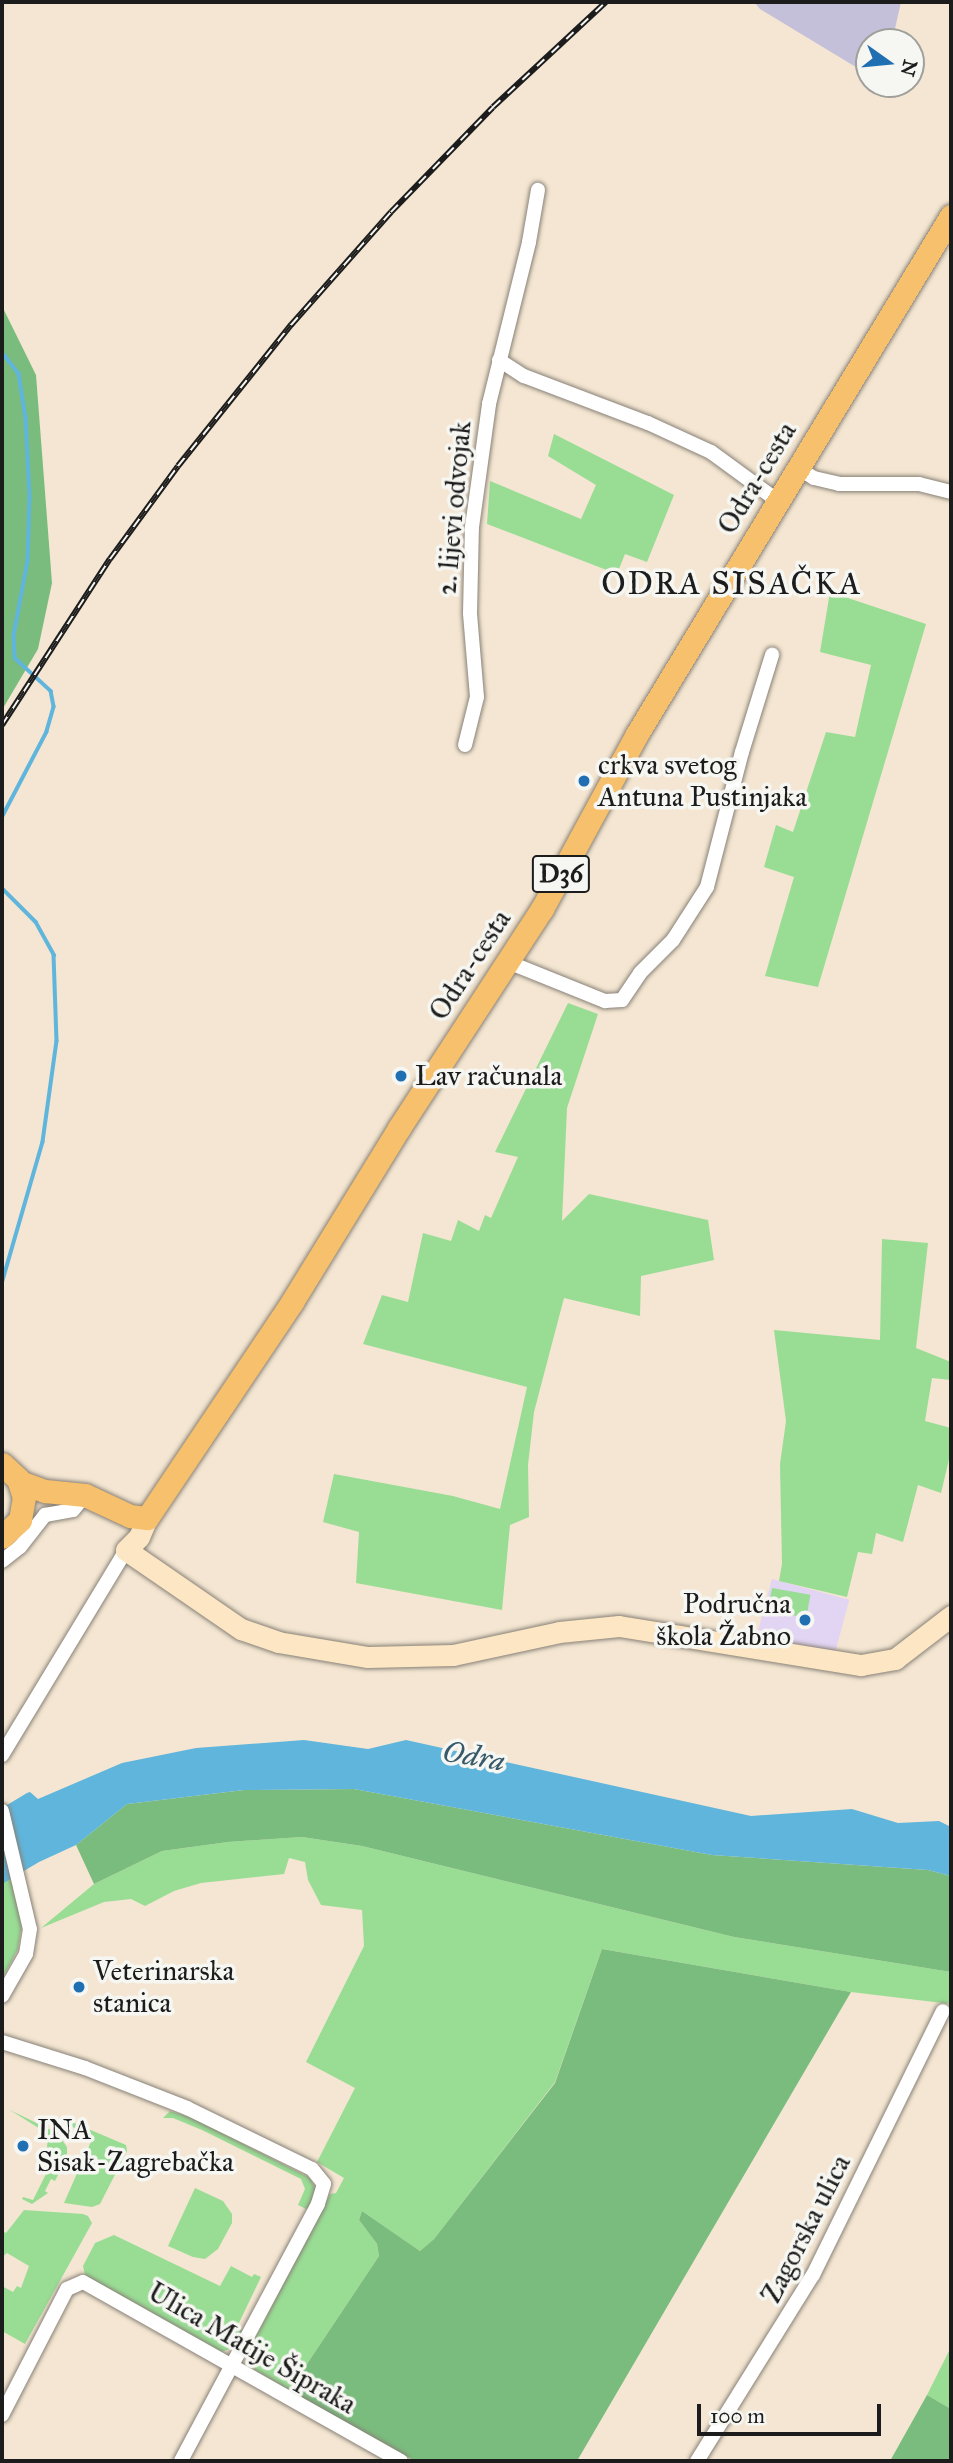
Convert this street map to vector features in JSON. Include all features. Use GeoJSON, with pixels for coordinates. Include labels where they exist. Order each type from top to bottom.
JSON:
{"type":"FeatureCollection","features":[{"type":"Feature","properties":{"kind":"main road","name":"Odra-cesta"},"geometry":{"type":"LineString","coordinates":[[146,1518],[292,1301],[398,1128],[542,909],[637,734],[951,216]]}},
{"type":"Feature","properties":{"kind":"main road"},"geometry":{"type":"LineString","coordinates":[[2,1464],[20,1482],[24,1497],[20,1520]]}},
{"type":"Feature","properties":{"kind":"main road"},"geometry":{"type":"LineString","coordinates":[[20,1482],[73,1494],[130,1516],[146,1518]]}},
{"type":"Feature","properties":{"kind":"main road"},"geometry":{"type":"LineString","coordinates":[[2,1537],[36,1504],[73,1494]]}},
{"type":"Feature","properties":{"kind":"street","name":"2. lijevi odvojak"},"geometry":{"type":"LineString","coordinates":[[465,745],[477,697],[470,612],[472,527],[489,404],[531,232],[538,190]]}},
{"type":"Feature","properties":{"kind":"street"},"geometry":{"type":"LineString","coordinates":[[499,360],[511,371],[648,423],[710,452],[778,501]]}},
{"type":"Feature","properties":{"kind":"street"},"geometry":{"type":"LineString","coordinates":[[799,468],[814,478],[839,484],[919,484],[951,492]]}},
{"type":"Feature","properties":{"kind":"street"},"geometry":{"type":"LineString","coordinates":[[508,962],[605,1001],[622,1000],[640,973],[673,940],[707,887],[742,752],[772,655]]}},
{"type":"Feature","properties":{"kind":"street"},"geometry":{"type":"LineString","coordinates":[[2,1561],[20,1547],[45,1515],[73,1510],[73,1494]]}},
{"type":"Feature","properties":{"kind":"street","name":"Odra-cesta"},"geometry":{"type":"LineString","coordinates":[[2,1755],[126,1550],[139,1537],[146,1518]]}},
{"type":"Feature","properties":{"kind":"street"},"geometry":{"type":"LineString","coordinates":[[126,1550],[223,1619],[258,1636],[326,1652],[401,1658],[453,1655],[568,1631],[619,1626],[861,1665],[895,1659],[951,1616]]}},
{"type":"Feature","properties":{"kind":"street"},"geometry":{"type":"LineString","coordinates":[[2,1811],[30,1929],[26,1954],[2,1996]]}},
{"type":"Feature","properties":{"kind":"street","name":"Zagorska ulica"},"geometry":{"type":"LineString","coordinates":[[697,2461],[813,2275],[943,2011]]}},
{"type":"Feature","properties":{"kind":"street"},"geometry":{"type":"LineString","coordinates":[[2,2042],[85,2068],[187,2108],[312,2169],[320,2176],[324,2185],[323,2194],[181,2461]]}},
{"type":"Feature","properties":{"kind":"street","name":"Ulica Matije Šipraka"},"geometry":{"type":"LineString","coordinates":[[2,2415],[67,2289],[76,2283],[96,2287],[233,2364],[392,2459]]}},
{"type":"Feature","properties":{"kind":"shaded area"},"geometry":{"type":"Polygon","coordinates":[[[754,2],[901,2],[895,28],[855,28],[855,67],[760,9],[754,2]]]}},
{"type":"Feature","properties":{"kind":"shaded area","name":"Područna škola Žabno"},"geometry":{"type":"Polygon","coordinates":[[[772,1579],[849,1600],[833,1661],[756,1640],[772,1579]]]}},
{"type":"Feature","properties":{"kind":"green space"},"geometry":{"type":"Polygon","coordinates":[[[2,306],[36,375],[52,583],[38,649],[2,710],[2,306]]]}},
{"type":"Feature","properties":{"kind":"green space"},"geometry":{"type":"Polygon","coordinates":[[[554,434],[674,495],[647,562],[625,554],[617,574],[487,524],[490,481],[581,519],[596,485],[548,456],[554,434]]]}},
{"type":"Feature","properties":{"kind":"green space"},"geometry":{"type":"Polygon","coordinates":[[[830,592],[926,624],[818,987],[765,976],[794,877],[764,867],[776,825],[793,832],[826,732],[855,737],[871,665],[820,652],[830,592]]]}},
{"type":"Feature","properties":{"kind":"green space"},"geometry":{"type":"Polygon","coordinates":[[[568,1003],[598,1014],[567,1108],[562,1221],[589,1194],[708,1220],[714,1260],[641,1276],[640,1316],[564,1298],[534,1412],[528,1465],[529,1517],[510,1525],[502,1610],[356,1583],[359,1532],[323,1522],[334,1474],[453,1496],[500,1509],[527,1387],[363,1344],[382,1295],[408,1302],[423,1233],[451,1241],[458,1220],[479,1231],[485,1215],[491,1218],[518,1157],[495,1152],[568,1003]]]}},
{"type":"Feature","properties":{"kind":"green space"},"geometry":{"type":"Polygon","coordinates":[[[882,1239],[928,1243],[916,1348],[951,1362],[951,1380],[932,1378],[925,1421],[951,1428],[951,1451],[941,1493],[918,1485],[903,1542],[876,1533],[872,1554],[858,1552],[847,1597],[779,1581],[782,1564],[780,1464],[786,1421],[774,1330],[880,1340],[882,1239]]]}},
{"type":"Feature","properties":{"kind":"green space"},"geometry":{"type":"Polygon","coordinates":[[[772,1588],[810,1595],[806,1617],[768,1611],[772,1588]]]}},
{"type":"Feature","properties":{"kind":"green space"},"geometry":{"type":"Polygon","coordinates":[[[354,1789],[712,1855],[928,1870],[951,1876],[951,1972],[734,1937],[362,1846],[302,1837],[228,1842],[162,1851],[94,1884],[76,1845],[127,1804],[244,1790],[354,1789]]]}},
{"type":"Feature","properties":{"kind":"green space"},"geometry":{"type":"Polygon","coordinates":[[[302,1837],[362,1846],[734,1937],[951,1972],[951,2004],[851,1992],[602,1949],[555,2082],[434,2239],[420,2251],[362,2211],[359,2220],[377,2244],[379,2256],[289,2391],[255,2370],[247,2359],[248,2352],[330,2194],[336,2193],[344,2178],[317,2162],[355,2088],[306,2062],[364,1946],[362,1910],[321,1905],[308,1880],[305,1862],[289,1858],[284,1874],[201,1883],[174,1891],[145,1906],[131,1899],[104,1902],[41,1928],[94,1884],[162,1851],[228,1842],[302,1837]]]}},
{"type":"Feature","properties":{"kind":"green space"},"geometry":{"type":"Polygon","coordinates":[[[8,1865],[22,1924],[18,1949],[2,1979],[2,1869],[8,1865]]]}},
{"type":"Feature","properties":{"kind":"green space"},"geometry":{"type":"Polygon","coordinates":[[[602,1949],[851,1992],[577,2461],[415,2461],[289,2391],[379,2256],[377,2244],[359,2220],[362,2211],[420,2251],[434,2239],[555,2083],[602,1949]]]}},
{"type":"Feature","properties":{"kind":"green space"},"geometry":{"type":"Polygon","coordinates":[[[10,2110],[57,2133],[67,2147],[67,2157],[55,2181],[51,2179],[45,2191],[48,2193],[32,2204],[22,2199],[33,2200],[46,2174],[37,2168],[47,2148],[48,2134],[10,2110]]]}},
{"type":"Feature","properties":{"kind":"green space"},"geometry":{"type":"Polygon","coordinates":[[[170,2111],[192,2118],[310,2178],[316,2190],[308,2210],[298,2205],[305,2189],[301,2179],[202,2130],[173,2118],[163,2118],[170,2111]]]}},
{"type":"Feature","properties":{"kind":"green space"},"geometry":{"type":"Polygon","coordinates":[[[65,2119],[126,2145],[127,2151],[100,2204],[92,2207],[64,2203],[93,2137],[60,2121],[65,2119]]]}},
{"type":"Feature","properties":{"kind":"green space"},"geometry":{"type":"Polygon","coordinates":[[[195,2188],[223,2201],[232,2214],[232,2223],[218,2249],[205,2259],[168,2246],[195,2188]]]}},
{"type":"Feature","properties":{"kind":"green space"},"geometry":{"type":"Polygon","coordinates":[[[24,2210],[83,2214],[88,2216],[92,2223],[25,2344],[2,2331],[2,2286],[13,2292],[17,2286],[21,2288],[29,2266],[7,2253],[2,2257],[2,2231],[6,2233],[24,2210]]]}},
{"type":"Feature","properties":{"kind":"green space"},"geometry":{"type":"Polygon","coordinates":[[[114,2235],[220,2286],[231,2266],[252,2277],[254,2274],[261,2277],[237,2327],[243,2331],[235,2347],[222,2352],[217,2350],[85,2275],[83,2266],[95,2243],[114,2235]]]}},
{"type":"Feature","properties":{"kind":"green space"},"geometry":{"type":"Polygon","coordinates":[[[951,2347],[951,2409],[927,2395],[951,2347]]]}},
{"type":"Feature","properties":{"kind":"green space"},"geometry":{"type":"Polygon","coordinates":[[[927,2395],[951,2409],[951,2461],[890,2461],[927,2395]]]}},
{"type":"Feature","properties":{"kind":"water","name":"Odra"},"geometry":{"type":"Polygon","coordinates":[[[304,1740],[368,1749],[406,1740],[751,1816],[852,1809],[898,1823],[939,1821],[951,1827],[951,1876],[928,1870],[712,1855],[354,1789],[244,1790],[127,1804],[76,1845],[39,1862],[2,1884],[2,1808],[27,1793],[30,1792],[38,1799],[122,1763],[196,1748],[304,1740]]]}},
{"type":"Feature","properties":{"kind":"waterway"},"geometry":{"type":"LineString","coordinates":[[2,352],[19,374],[26,418],[30,497],[28,561],[14,636],[15,658],[51,691],[54,707],[47,732],[2,818]]}},
{"type":"Feature","properties":{"kind":"waterway"},"geometry":{"type":"LineString","coordinates":[[2,888],[36,922],[54,955],[57,1041],[43,1142],[2,1284]]}},
{"type":"Feature","properties":{"kind":"railway"},"geometry":{"type":"LineString","coordinates":[[2,725],[110,559],[178,466],[291,325],[391,212],[493,107],[606,2]]}},
{"type":"Feature","properties":{"kind":"place","name":"crkva svetog Antuna Pustinjaka"},"geometry":{"type":"Point","coordinates":[584,781]}},
{"type":"Feature","properties":{"kind":"place","name":"Lav računala"},"geometry":{"type":"Point","coordinates":[401,1076]}},
{"type":"Feature","properties":{"kind":"place","name":"Područna škola Žabno"},"geometry":{"type":"Point","coordinates":[805,1620]}},
{"type":"Feature","properties":{"kind":"place","name":"Veterinarska stanica"},"geometry":{"type":"Point","coordinates":[79,1987]}},
{"type":"Feature","properties":{"kind":"place","name":"INA Sisak-Zagrebačka"},"geometry":{"type":"Point","coordinates":[23,2146]}},
{"type":"Feature","properties":{"kind":"district","name":"ODRA SISAČKA"},"geometry":{"type":"Point","coordinates":[732,584]}}]}
